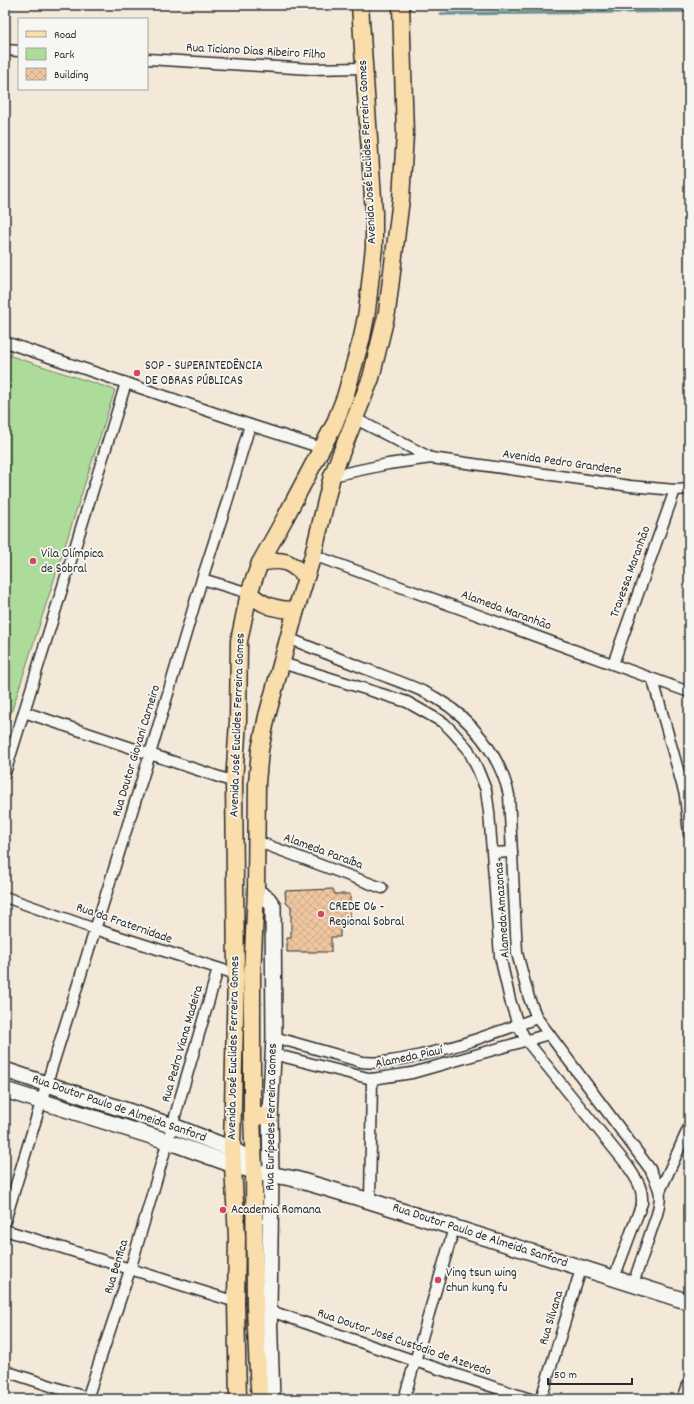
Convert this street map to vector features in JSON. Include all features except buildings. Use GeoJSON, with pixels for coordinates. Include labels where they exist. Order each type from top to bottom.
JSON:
{"type":"FeatureCollection","features":[{"type":"Feature","properties":{"kind":"main road","name":"Avenida José Euclides Ferreira Gomes"},"geometry":{"type":"LineString","coordinates":[[238,1399],[236,1302],[237,1237],[232,1149],[236,974],[234,782],[238,722],[239,641],[249,594],[260,563],[334,425],[345,397],[362,338],[372,280],[374,213],[360,7]]}},
{"type":"Feature","properties":{"kind":"main road","name":"Avenida José Euclides Ferreira Gomes"},"geometry":{"type":"LineString","coordinates":[[260,1399],[262,1308],[252,1116],[252,976],[256,890],[257,783],[260,750],[267,716],[296,610],[313,555],[332,476],[371,378],[387,312],[401,199],[404,134],[401,10]]}},
{"type":"Feature","properties":{"kind":"main road"},"geometry":{"type":"LineString","coordinates":[[260,563],[273,560],[284,561],[300,571],[306,577]]}},
{"type":"Feature","properties":{"kind":"main road"},"geometry":{"type":"LineString","coordinates":[[249,594],[272,608],[296,610]]}},
{"type":"Feature","properties":{"kind":"main road"},"geometry":{"type":"LineString","coordinates":[[252,1116],[270,1116]]}},
{"type":"Feature","properties":{"kind":"street"},"geometry":{"type":"LineString","coordinates":[[5,50],[18,51]]}},
{"type":"Feature","properties":{"kind":"street","name":"Rua Ticiano Dias Ribeiro Filho"},"geometry":{"type":"LineString","coordinates":[[148,59],[311,69],[363,68]]}},
{"type":"Feature","properties":{"kind":"street"},"geometry":{"type":"LineString","coordinates":[[5,342],[322,448]]}},
{"type":"Feature","properties":{"kind":"street"},"geometry":{"type":"LineString","coordinates":[[5,773],[126,383]]}},
{"type":"Feature","properties":{"kind":"street","name":"Avenida Pedro Grandene"},"geometry":{"type":"LineString","coordinates":[[354,418],[431,458]]}},
{"type":"Feature","properties":{"kind":"street","name":"Rua Doutor Giovani Carneiro"},"geometry":{"type":"LineString","coordinates":[[5,1221],[150,754],[250,425]]}},
{"type":"Feature","properties":{"kind":"street","name":"Avenida Pedro Grandene"},"geometry":{"type":"LineString","coordinates":[[332,476],[388,464],[431,458],[623,485],[689,490]]}},
{"type":"Feature","properties":{"kind":"street","name":"Travessa Maranhão"},"geometry":{"type":"LineString","coordinates":[[613,664],[675,490]]}},
{"type":"Feature","properties":{"kind":"street","name":"Alameda Maranhão"},"geometry":{"type":"LineString","coordinates":[[313,555],[689,692]]}},
{"type":"Feature","properties":{"kind":"street"},"geometry":{"type":"LineString","coordinates":[[202,579],[249,594]]}},
{"type":"Feature","properties":{"kind":"street","name":"Alameda Amazonas"},"geometry":{"type":"LineString","coordinates":[[288,638],[435,697],[463,718],[486,744],[496,759],[506,782],[510,806],[517,953],[529,998],[537,1018],[650,1169],[660,1191]]}},
{"type":"Feature","properties":{"kind":"street","name":"Alameda Amazonas"},"geometry":{"type":"LineString","coordinates":[[282,663],[407,702],[444,723],[468,749],[486,790],[493,853],[500,956],[510,1000],[518,1025],[526,1040],[618,1153],[640,1185],[643,1193],[642,1203],[614,1278]]}},
{"type":"Feature","properties":{"kind":"street"},"geometry":{"type":"LineString","coordinates":[[653,680],[685,795],[689,834]]}},
{"type":"Feature","properties":{"kind":"street"},"geometry":{"type":"LineString","coordinates":[[422,710],[435,697]]}},
{"type":"Feature","properties":{"kind":"street"},"geometry":{"type":"LineString","coordinates":[[24,712],[234,782]]}},
{"type":"Feature","properties":{"kind":"street"},"geometry":{"type":"LineString","coordinates":[[461,741],[475,731]]}},
{"type":"Feature","properties":{"kind":"street","name":"Alameda Paraíba"},"geometry":{"type":"LineString","coordinates":[[256,841],[382,888]]}},
{"type":"Feature","properties":{"kind":"street"},"geometry":{"type":"LineString","coordinates":[[493,853],[512,852]]}},
{"type":"Feature","properties":{"kind":"street","name":"Rua Eurípedes Ferreira Gomes"},"geometry":{"type":"LineString","coordinates":[[256,890],[268,899],[273,906],[274,1037],[270,1116],[271,1175],[262,1308],[272,1399]]}},
{"type":"Feature","properties":{"kind":"street","name":"Rua da Fraternidade"},"geometry":{"type":"LineString","coordinates":[[5,897],[95,929],[236,974]]}},
{"type":"Feature","properties":{"kind":"street","name":"Rua Pedro Viana Madeira"},"geometry":{"type":"LineString","coordinates":[[167,1142],[218,969]]}},
{"type":"Feature","properties":{"kind":"street","name":"Alameda Piauí"},"geometry":{"type":"LineString","coordinates":[[274,1037],[354,1060],[372,1063],[410,1058],[446,1050],[537,1018]]}},
{"type":"Feature","properties":{"kind":"street","name":"Alameda Piauí"},"geometry":{"type":"LineString","coordinates":[[273,1054],[372,1079],[412,1073],[549,1034]]}},
{"type":"Feature","properties":{"kind":"street","name":"Rua Doutor Paulo de Almeida Sanford"},"geometry":{"type":"LineString","coordinates":[[5,1070],[172,1126],[232,1149],[254,1166],[271,1175],[295,1179],[370,1201],[689,1302]]}},
{"type":"Feature","properties":{"kind":"street"},"geometry":{"type":"LineString","coordinates":[[370,1201],[372,1079]]}},
{"type":"Feature","properties":{"kind":"street","name":"Rua Doutor Paulo de Almeida Sanford"},"geometry":{"type":"LineString","coordinates":[[5,1090],[167,1142],[233,1165],[254,1166]]}},
{"type":"Feature","properties":{"kind":"street"},"geometry":{"type":"LineString","coordinates":[[633,1284],[655,1222],[660,1203],[660,1191],[689,1127]]}},
{"type":"Feature","properties":{"kind":"street","name":"Rua Benfica"},"geometry":{"type":"LineString","coordinates":[[88,1399],[130,1270],[167,1142]]}},
{"type":"Feature","properties":{"kind":"street"},"geometry":{"type":"LineString","coordinates":[[637,1216],[655,1222]]}},
{"type":"Feature","properties":{"kind":"street"},"geometry":{"type":"LineString","coordinates":[[404,1399],[454,1228]]}},
{"type":"Feature","properties":{"kind":"street"},"geometry":{"type":"LineString","coordinates":[[5,1230],[236,1302]]}},
{"type":"Feature","properties":{"kind":"street","name":"Rua Silvana"},"geometry":{"type":"LineString","coordinates":[[541,1399],[582,1269]]}},
{"type":"Feature","properties":{"kind":"street","name":"Rua Doutor José Custódio de Azevedo"},"geometry":{"type":"LineString","coordinates":[[262,1308],[530,1399]]}},
{"type":"Feature","properties":{"kind":"street"},"geometry":{"type":"LineString","coordinates":[[5,1371],[88,1399]]}},
{"type":"Feature","properties":{"kind":"street"},"geometry":{"type":"LineString","coordinates":[[683,1399],[689,1382]]}},
{"type":"Feature","properties":{"kind":"green space","name":"Vila Olímpica de Sobral"},"geometry":{"type":"Polygon","coordinates":[[[5,354],[115,390],[5,732],[5,354]]]}},
{"type":"Feature","properties":{"kind":"waterway"},"geometry":{"type":"LineString","coordinates":[[441,14],[689,11]]}},
{"type":"Feature","properties":{"kind":"place","name":"SOP - SUPERINTEDÊNCIA DE OBRAS PÚBLICAS"},"geometry":{"type":"Point","coordinates":[137,373]}},
{"type":"Feature","properties":{"kind":"place","name":"Vila Olímpica de Sobral"},"geometry":{"type":"Point","coordinates":[33,561]}},
{"type":"Feature","properties":{"kind":"place","name":"CREDE 06 - Regional Sobral"},"geometry":{"type":"Point","coordinates":[321,914]}},
{"type":"Feature","properties":{"kind":"place","name":"Academia Romana"},"geometry":{"type":"Point","coordinates":[223,1210]}},
{"type":"Feature","properties":{"kind":"place","name":"Ving tsun wing chun kung fu"},"geometry":{"type":"Point","coordinates":[438,1280]}}]}
